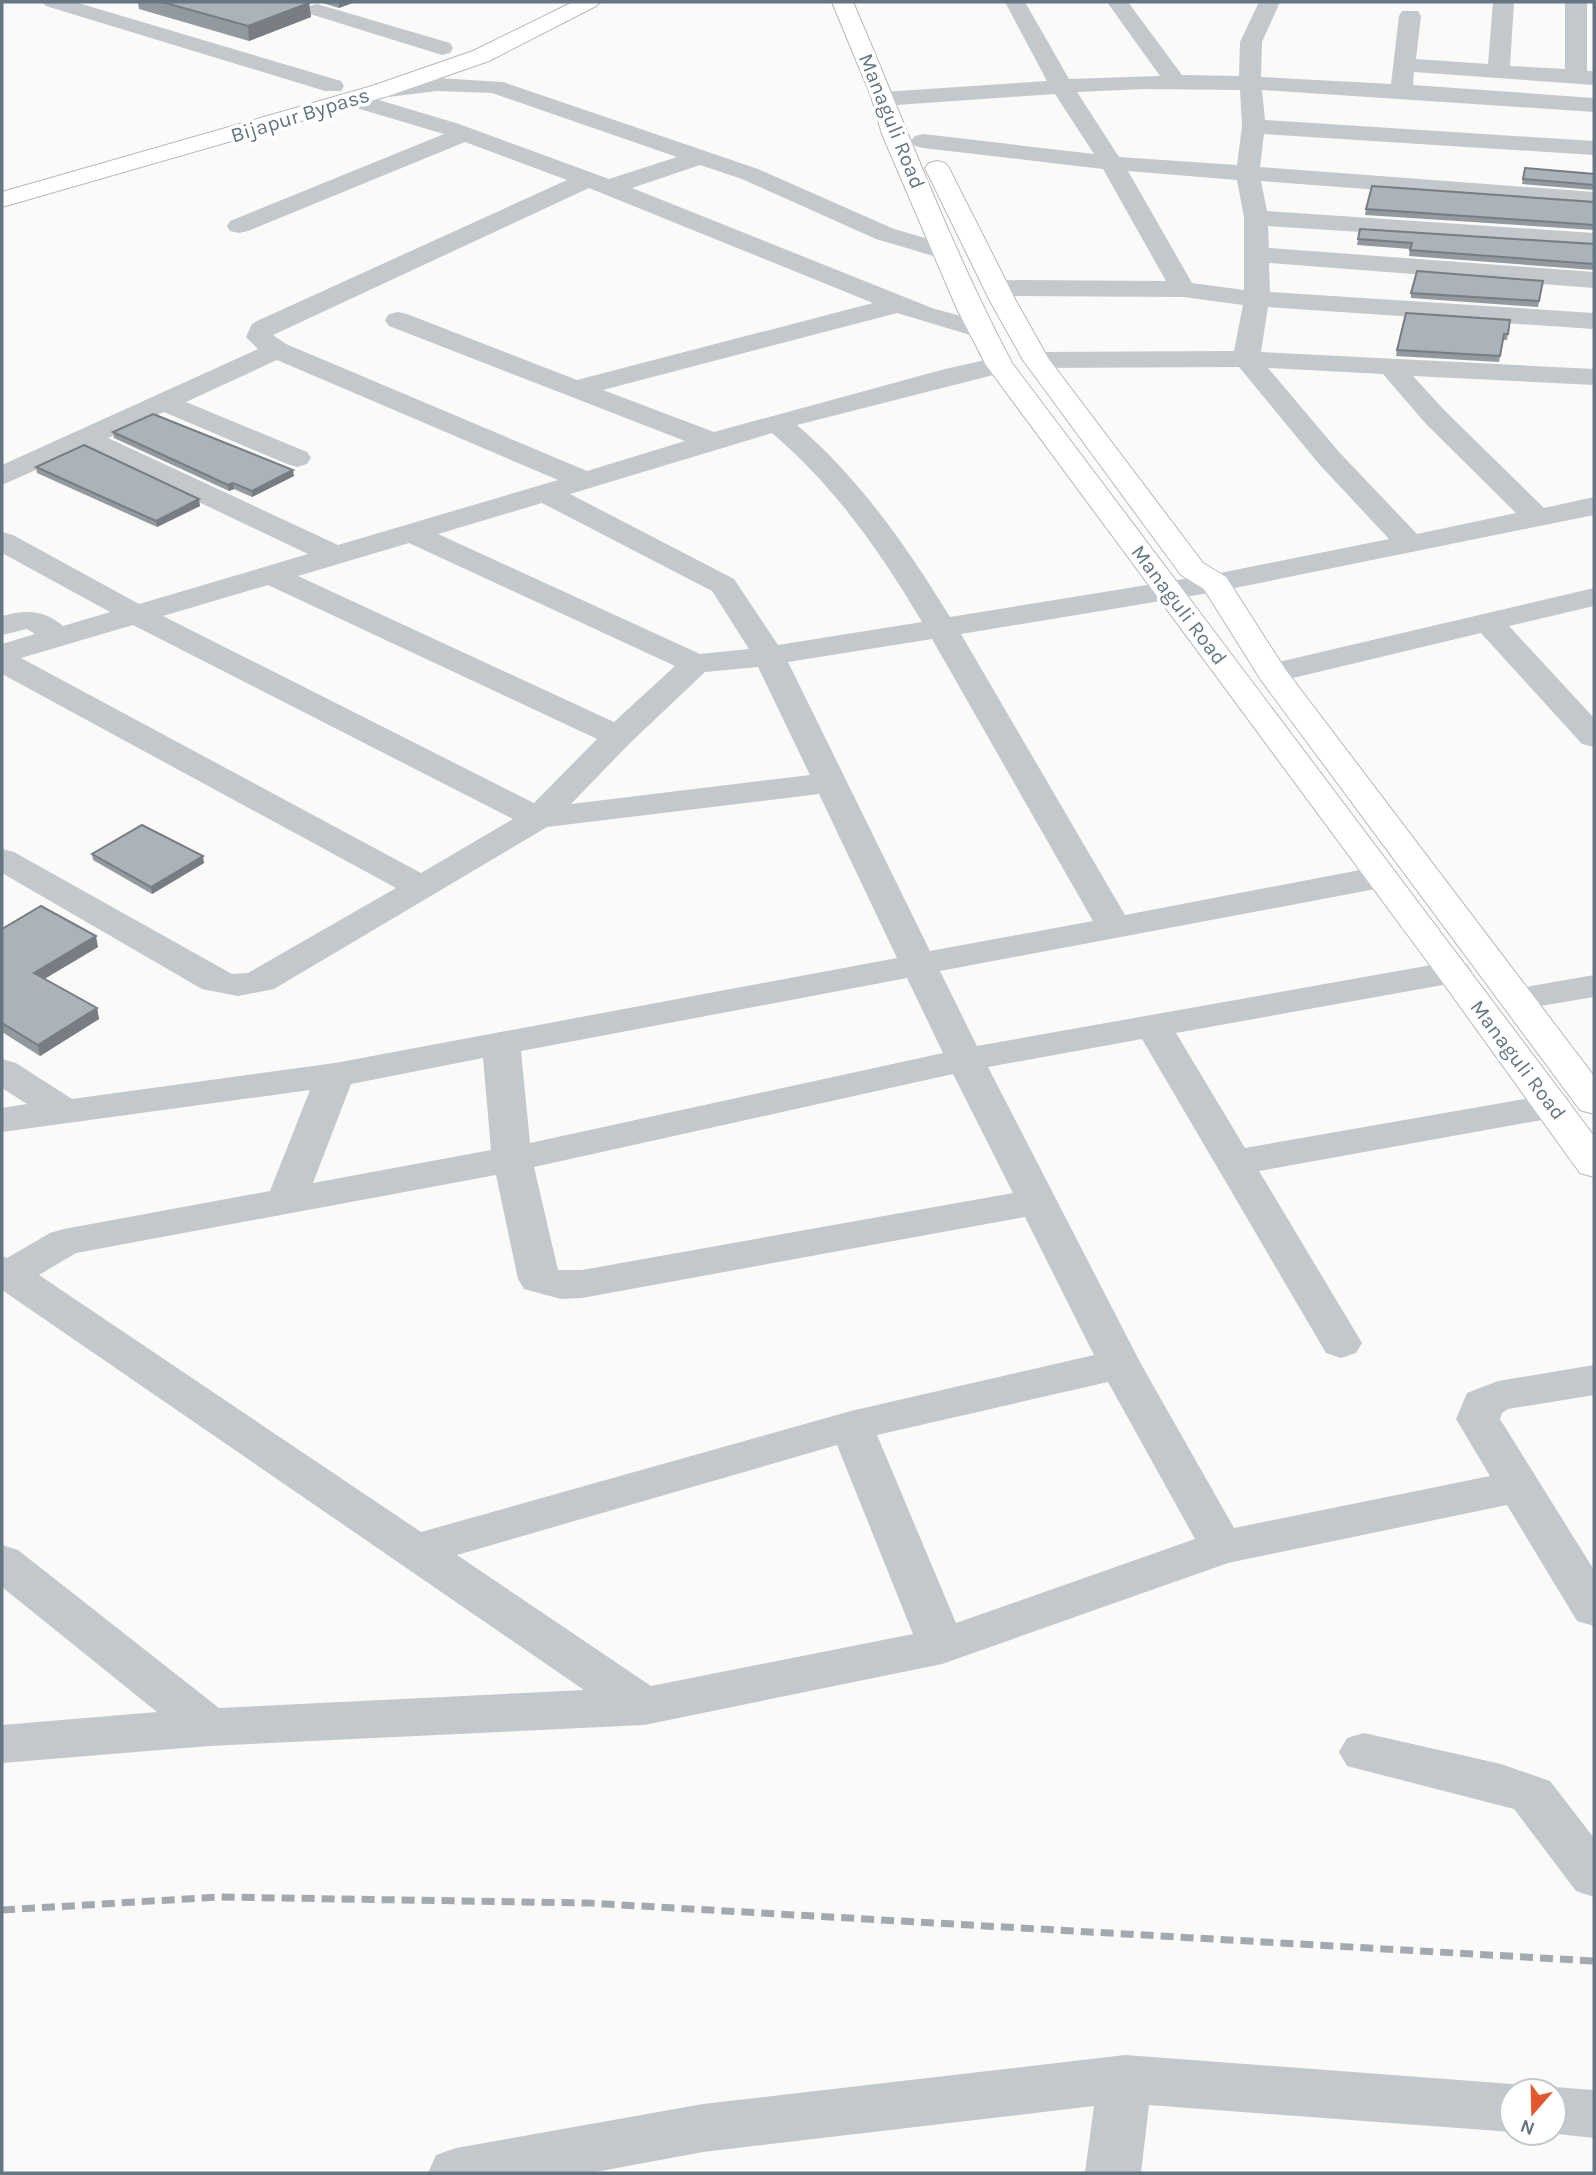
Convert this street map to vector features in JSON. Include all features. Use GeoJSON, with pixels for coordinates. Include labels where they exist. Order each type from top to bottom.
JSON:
{"type":"FeatureCollection","features":[{"type":"Feature","properties":{"kind":"main road","name":"Bijapur Bypass"},"geometry":{"type":"LineString","coordinates":[[2,200],[342,92],[549,2]]}},
{"type":"Feature","properties":{"kind":"main road","name":"Bijapur Bypass"},"geometry":{"type":"LineString","coordinates":[[2,180],[342,92],[380,91],[481,55],[589,2]]}},
{"type":"Feature","properties":{"kind":"main road","name":"Managuli Road"},"geometry":{"type":"LineString","coordinates":[[842,2],[895,98],[923,141],[996,288],[1036,360],[1192,569],[1214,583],[1272,673],[1594,1102]]}},
{"type":"Feature","properties":{"kind":"main road","name":"Managuli Road"},"geometry":{"type":"LineString","coordinates":[[868,2],[895,98],[894,134],[980,330],[999,365],[1454,972],[1594,1164]]}},
{"type":"Feature","properties":{"kind":"street"},"geometry":{"type":"LineString","coordinates":[[53,2],[397,111],[597,184],[923,314],[980,330]]}},
{"type":"Feature","properties":{"kind":"street"},"geometry":{"type":"LineString","coordinates":[[1015,2],[1061,86],[1110,163],[1183,289]]}},
{"type":"Feature","properties":{"kind":"street"},"geometry":{"type":"LineString","coordinates":[[1117,2],[1176,82]]}},
{"type":"Feature","properties":{"kind":"street"},"geometry":{"type":"LineString","coordinates":[[1246,359],[1257,299],[1256,218],[1248,175],[1249,146],[1254,126],[1251,42],[1270,2]]}},
{"type":"Feature","properties":{"kind":"street"},"geometry":{"type":"LineString","coordinates":[[1498,71],[1504,2]]}},
{"type":"Feature","properties":{"kind":"street"},"geometry":{"type":"LineString","coordinates":[[1405,65],[1585,77],[1576,2]]}},
{"type":"Feature","properties":{"kind":"street"},"geometry":{"type":"LineString","coordinates":[[317,10],[442,48]]}},
{"type":"Feature","properties":{"kind":"street"},"geometry":{"type":"LineString","coordinates":[[1402,135],[1401,92],[1410,16]]}},
{"type":"Feature","properties":{"kind":"street"},"geometry":{"type":"LineString","coordinates":[[481,55],[476,65],[481,77],[495,87]]}},
{"type":"Feature","properties":{"kind":"street"},"geometry":{"type":"LineString","coordinates":[[895,98],[1061,86],[1251,82],[1594,104]]}},
{"type":"Feature","properties":{"kind":"street"},"geometry":{"type":"LineString","coordinates":[[380,91],[408,85],[453,83],[495,87],[701,156],[750,174],[885,234],[947,252]]}},
{"type":"Feature","properties":{"kind":"street"},"geometry":{"type":"LineString","coordinates":[[1254,126],[1594,148]]}},
{"type":"Feature","properties":{"kind":"street"},"geometry":{"type":"LineString","coordinates":[[239,226],[462,135]]}},
{"type":"Feature","properties":{"kind":"street"},"geometry":{"type":"LineString","coordinates":[[923,141],[1110,163],[1248,175],[1594,199]]}},
{"type":"Feature","properties":{"kind":"street"},"geometry":{"type":"LineString","coordinates":[[586,481],[277,350],[259,337],[261,330],[597,184],[701,156]]}},
{"type":"Feature","properties":{"kind":"street"},"geometry":{"type":"LineString","coordinates":[[1256,218],[1594,240]]}},
{"type":"Feature","properties":{"kind":"street"},"geometry":{"type":"LineString","coordinates":[[1255,254],[1594,280]]}},
{"type":"Feature","properties":{"kind":"street"},"geometry":{"type":"LineString","coordinates":[[996,288],[1183,289],[1257,299],[1594,321]]}},
{"type":"Feature","properties":{"kind":"street"},"geometry":{"type":"LineString","coordinates":[[575,389],[899,304]]}},
{"type":"Feature","properties":{"kind":"street"},"geometry":{"type":"LineString","coordinates":[[398,320],[713,442]]}},
{"type":"Feature","properties":{"kind":"street"},"geometry":{"type":"LineString","coordinates":[[2,477],[277,350]]}},
{"type":"Feature","properties":{"kind":"street"},"geometry":{"type":"LineString","coordinates":[[1246,359],[1329,458],[1410,544]]}},
{"type":"Feature","properties":{"kind":"street"},"geometry":{"type":"LineString","coordinates":[[1036,360],[1246,359],[1594,377]]}},
{"type":"Feature","properties":{"kind":"street"},"geometry":{"type":"LineString","coordinates":[[2,654],[48,629],[137,615],[925,380],[999,365]]}},
{"type":"Feature","properties":{"kind":"street"},"geometry":{"type":"LineString","coordinates":[[1392,368],[1436,418],[1539,519]]}},
{"type":"Feature","properties":{"kind":"street"},"geometry":{"type":"LineString","coordinates":[[163,402],[296,458]]}},
{"type":"Feature","properties":{"kind":"street"},"geometry":{"type":"LineString","coordinates":[[778,423],[807,445],[876,528],[941,627],[1114,926]]}},
{"type":"Feature","properties":{"kind":"street"},"geometry":{"type":"LineString","coordinates":[[86,438],[337,556]]}},
{"type":"Feature","properties":{"kind":"street"},"geometry":{"type":"LineString","coordinates":[[545,493],[723,585],[769,656],[965,1060],[1120,1364],[1222,1547]]}},
{"type":"Feature","properties":{"kind":"street"},"geometry":{"type":"LineString","coordinates":[[411,533],[696,664],[769,656],[1214,583],[1594,506]]}},
{"type":"Feature","properties":{"kind":"street"},"geometry":{"type":"LineString","coordinates":[[2,541],[137,615],[538,818],[830,783]]}},
{"type":"Feature","properties":{"kind":"street"},"geometry":{"type":"LineString","coordinates":[[2,566],[68,601],[48,629]]}},
{"type":"Feature","properties":{"kind":"street"},"geometry":{"type":"LineString","coordinates":[[274,576],[618,736]]}},
{"type":"Feature","properties":{"kind":"street"},"geometry":{"type":"LineString","coordinates":[[1272,673],[1594,597]]}},
{"type":"Feature","properties":{"kind":"street"},"geometry":{"type":"LineString","coordinates":[[2,626],[28,619],[48,629]]}},
{"type":"Feature","properties":{"kind":"street"},"geometry":{"type":"LineString","coordinates":[[1487,621],[1594,737]]}},
{"type":"Feature","properties":{"kind":"street"},"geometry":{"type":"LineString","coordinates":[[2,661],[385,866],[421,888]]}},
{"type":"Feature","properties":{"kind":"street"},"geometry":{"type":"LineString","coordinates":[[2,859],[215,981],[229,985],[252,985],[538,818],[618,736],[696,664]]}},
{"type":"Feature","properties":{"kind":"street"},"geometry":{"type":"LineString","coordinates":[[2,1120],[335,1075],[1381,877]]}},
{"type":"Feature","properties":{"kind":"street"},"geometry":{"type":"LineString","coordinates":[[644,1706],[5,1272],[64,1242],[512,1159],[965,1060],[1454,972]]}},
{"type":"Feature","properties":{"kind":"street"},"geometry":{"type":"LineString","coordinates":[[1516,999],[1594,986]]}},
{"type":"Feature","properties":{"kind":"street"},"geometry":{"type":"LineString","coordinates":[[1153,1026],[1341,1343]]}},
{"type":"Feature","properties":{"kind":"street"},"geometry":{"type":"LineString","coordinates":[[501,1043],[512,1159],[539,1279],[561,1285],[582,1284],[1038,1202]]}},
{"type":"Feature","properties":{"kind":"street"},"geometry":{"type":"LineString","coordinates":[[2,1072],[64,1111]]}},
{"type":"Feature","properties":{"kind":"street"},"geometry":{"type":"LineString","coordinates":[[286,1201],[335,1075]]}},
{"type":"Feature","properties":{"kind":"street"},"geometry":{"type":"LineString","coordinates":[[1234,1163],[1553,1106]]}},
{"type":"Feature","properties":{"kind":"street"},"geometry":{"type":"LineString","coordinates":[[417,1550],[850,1426],[1120,1364]]}},
{"type":"Feature","properties":{"kind":"street"},"geometry":{"type":"LineString","coordinates":[[1594,1380],[1498,1396],[1482,1404],[1478,1419],[1594,1609]]}},
{"type":"Feature","properties":{"kind":"street"},"geometry":{"type":"LineString","coordinates":[[850,1426],[942,1646]]}},
{"type":"Feature","properties":{"kind":"street"},"geometry":{"type":"LineString","coordinates":[[2,1744],[209,1727],[644,1706],[942,1646],[1222,1547],[1520,1486]]}},
{"type":"Feature","properties":{"kind":"street"},"geometry":{"type":"LineString","coordinates":[[2,1562],[209,1727]]}},
{"type":"Feature","properties":{"kind":"street"},"geometry":{"type":"LineString","coordinates":[[1364,1752],[1501,1784],[1532,1795],[1594,1876]]}},
{"type":"Feature","properties":{"kind":"street"},"geometry":{"type":"LineString","coordinates":[[1113,2173],[1125,2079]]}},
{"type":"Feature","properties":{"kind":"street"},"geometry":{"type":"LineString","coordinates":[[456,2173],[703,2128],[1125,2079],[1498,2107]]}},
{"type":"Feature","properties":{"kind":"street"},"geometry":{"type":"LineString","coordinates":[[1568,2112],[1594,2114]]}},
{"type":"Feature","properties":{"kind":"building"},"geometry":{"type":"Polygon","coordinates":[[[162,2],[308,2],[309,3],[248,26],[162,2]]]}},
{"type":"Feature","properties":{"kind":"building"},"geometry":{"type":"Polygon","coordinates":[[[1525,168],[1594,174],[1594,185],[1523,179],[1525,168]]]}},
{"type":"Feature","properties":{"kind":"building"},"geometry":{"type":"Polygon","coordinates":[[[1372,186],[1594,202],[1594,225],[1366,209],[1372,186]]]}},
{"type":"Feature","properties":{"kind":"building"},"geometry":{"type":"Polygon","coordinates":[[[1360,229],[1594,244],[1594,264],[1410,250],[1412,243],[1358,239],[1360,229]]]}},
{"type":"Feature","properties":{"kind":"building"},"geometry":{"type":"Polygon","coordinates":[[[1417,271],[1543,281],[1539,301],[1411,293],[1417,271]]]}},
{"type":"Feature","properties":{"kind":"building"},"geometry":{"type":"Polygon","coordinates":[[[1406,313],[1510,320],[1500,356],[1397,350],[1406,313]]]}},
{"type":"Feature","properties":{"kind":"building"},"geometry":{"type":"Polygon","coordinates":[[[153,414],[293,470],[252,491],[233,483],[228,485],[113,432],[153,414]]]}},
{"type":"Feature","properties":{"kind":"building"},"geometry":{"type":"Polygon","coordinates":[[[84,445],[199,499],[156,521],[36,467],[84,445]]]}},
{"type":"Feature","properties":{"kind":"building"},"geometry":{"type":"Polygon","coordinates":[[[142,825],[203,856],[151,887],[92,854],[142,825]]]}},
{"type":"Feature","properties":{"kind":"building"},"geometry":{"type":"Polygon","coordinates":[[[41,906],[96,936],[34,973],[97,1008],[38,1045],[2,1023],[2,929],[41,906]]]}},
{"type":"Feature","properties":{"kind":"railway"},"geometry":{"type":"LineString","coordinates":[[2,1910],[219,1897],[588,1903],[1594,1961]]}}]}
